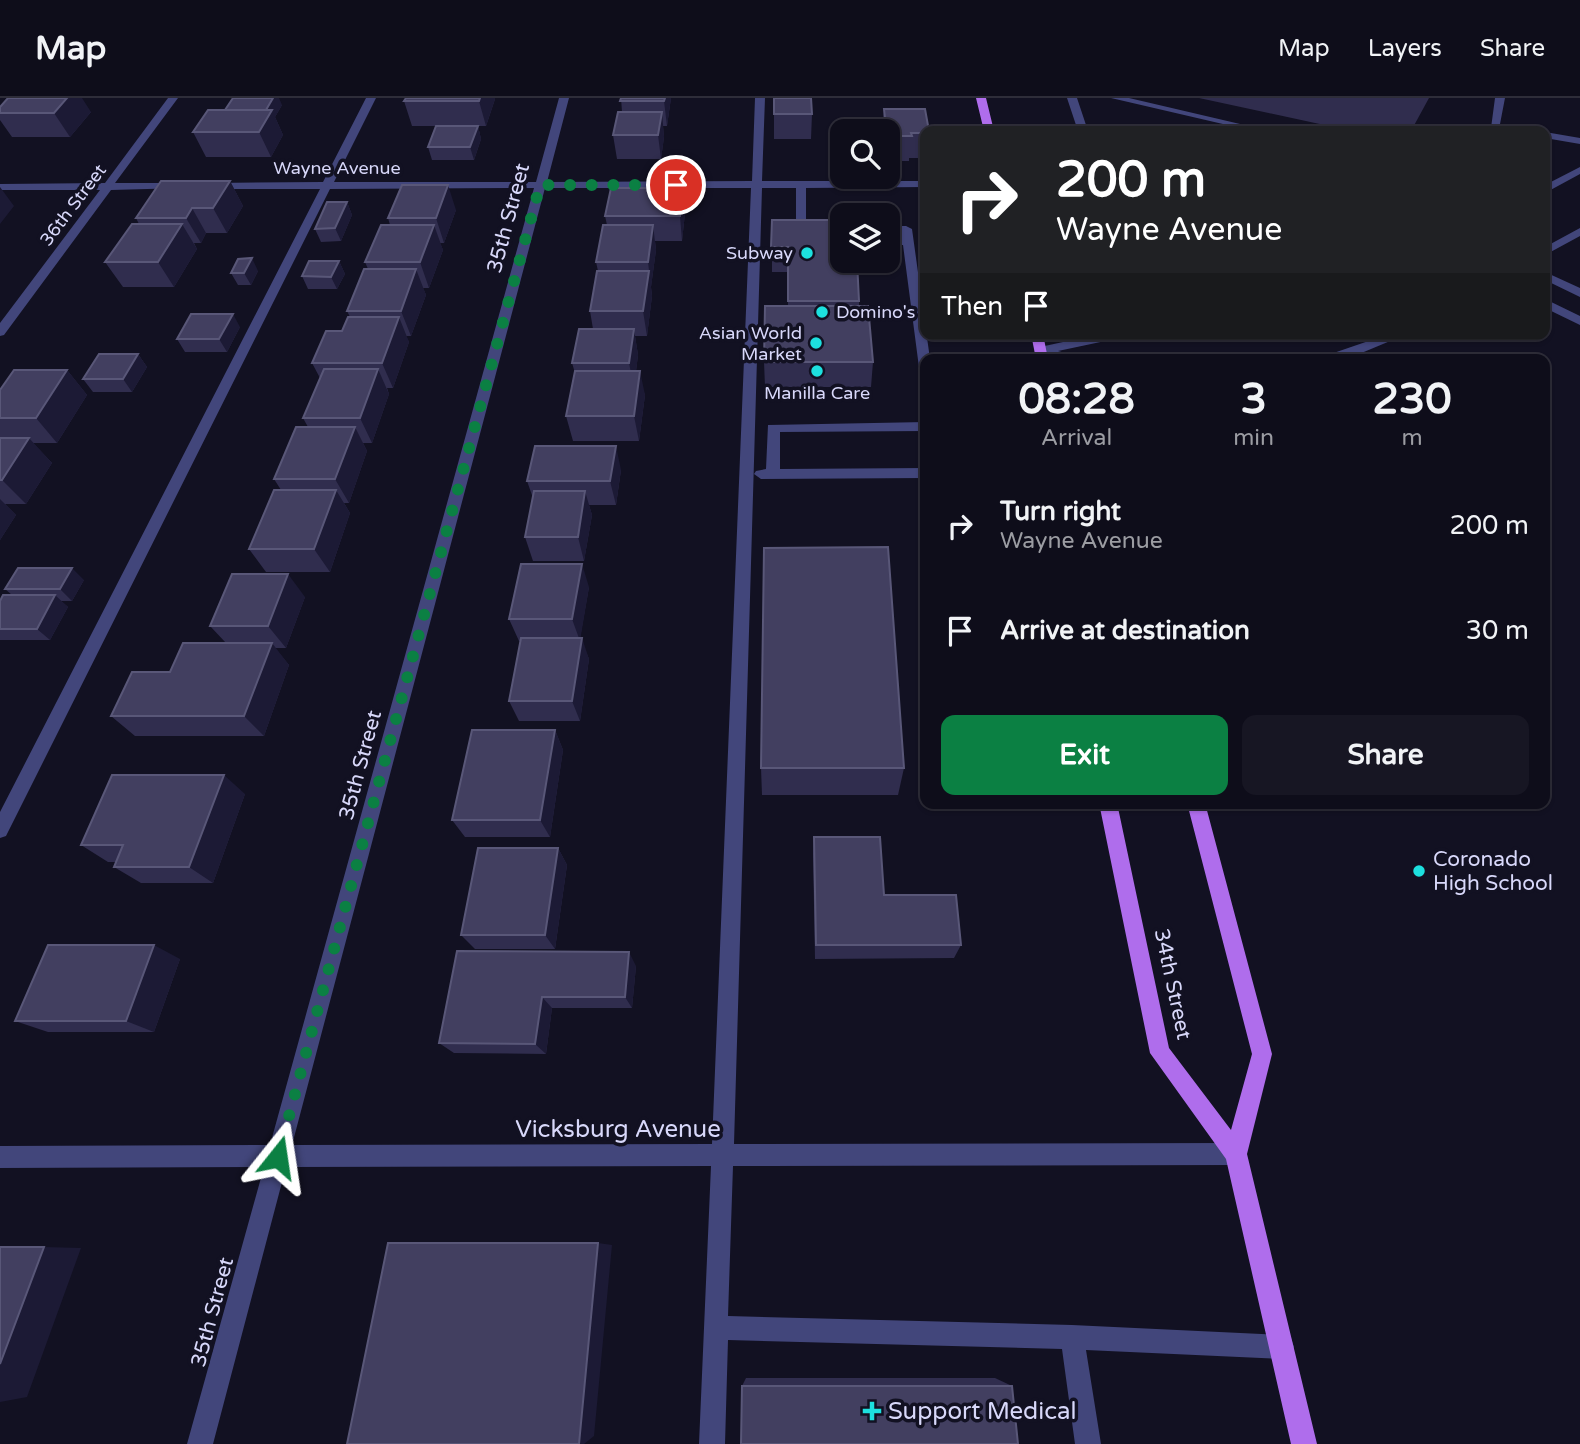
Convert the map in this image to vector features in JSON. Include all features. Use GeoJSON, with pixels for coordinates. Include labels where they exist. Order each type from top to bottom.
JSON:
{"type":"FeatureCollection","features":[{"type":"Feature","properties":{"kind":"main road"},"geometry":{"type":"LineString","coordinates":[[981,98],[988,126]]}},
{"type":"Feature","properties":{"kind":"main road","name":"34th Street"},"geometry":{"type":"LineString","coordinates":[[1109,809],[1160,1053],[1236,1154],[1304,1444]]}},
{"type":"Feature","properties":{"kind":"main road","name":"34th Street"},"geometry":{"type":"LineString","coordinates":[[1198,809],[1262,1054],[1236,1154]]}},
{"type":"Feature","properties":{"kind":"street","name":"36th Street"},"geometry":{"type":"LineString","coordinates":[[0,332],[173,98]]}},
{"type":"Feature","properties":{"kind":"street"},"geometry":{"type":"LineString","coordinates":[[0,830],[371,98]]}},
{"type":"Feature","properties":{"kind":"street","name":"35th Street"},"geometry":{"type":"LineString","coordinates":[[200,1444],[564,98]]}},
{"type":"Feature","properties":{"kind":"street"},"geometry":{"type":"LineString","coordinates":[[712,1444],[760,98]]}},
{"type":"Feature","properties":{"kind":"street"},"geometry":{"type":"LineString","coordinates":[[1072,98],[1081,126]]}},
{"type":"Feature","properties":{"kind":"street"},"geometry":{"type":"LineString","coordinates":[[1116,98],[1242,126]]}},
{"type":"Feature","properties":{"kind":"street"},"geometry":{"type":"LineString","coordinates":[[1493,126],[1500,98]]}},
{"type":"Feature","properties":{"kind":"street"},"geometry":{"type":"LineString","coordinates":[[1550,136],[1580,141]]}},
{"type":"Feature","properties":{"kind":"street"},"geometry":{"type":"LineString","coordinates":[[1550,187],[1580,170]]}},
{"type":"Feature","properties":{"kind":"street","name":"Wayne Avenue"},"geometry":{"type":"LineString","coordinates":[[204,186],[920,184]]}},
{"type":"Feature","properties":{"kind":"street"},"geometry":{"type":"LineString","coordinates":[[801,185],[801,242],[830,242]]}},
{"type":"Feature","properties":{"kind":"street"},"geometry":{"type":"LineString","coordinates":[[0,187],[190,186]]}},
{"type":"Feature","properties":{"kind":"street"},"geometry":{"type":"LineString","coordinates":[[800,229],[830,229]]}},
{"type":"Feature","properties":{"kind":"street"},"geometry":{"type":"LineString","coordinates":[[900,229],[906,229],[920,332]]}},
{"type":"Feature","properties":{"kind":"street"},"geometry":{"type":"LineString","coordinates":[[1550,248],[1580,231]]}},
{"type":"Feature","properties":{"kind":"street"},"geometry":{"type":"LineString","coordinates":[[900,244],[920,249]]}},
{"type":"Feature","properties":{"kind":"street"},"geometry":{"type":"LineString","coordinates":[[1550,278],[1580,293]]}},
{"type":"Feature","properties":{"kind":"street"},"geometry":{"type":"LineString","coordinates":[[1550,306],[1580,321]]}},
{"type":"Feature","properties":{"kind":"street"},"geometry":{"type":"LineString","coordinates":[[1045,354],[1095,340]]}},
{"type":"Feature","properties":{"kind":"street"},"geometry":{"type":"LineString","coordinates":[[1347,354],[1385,340]]}},
{"type":"Feature","properties":{"kind":"street"},"geometry":{"type":"LineString","coordinates":[[773,474],[773,428],[920,426]]}},
{"type":"Feature","properties":{"kind":"street"},"geometry":{"type":"LineString","coordinates":[[747,474],[920,473]]}},
{"type":"Feature","properties":{"kind":"street","name":"Vicksburg Avenue"},"geometry":{"type":"LineString","coordinates":[[0,1157],[1236,1154]]}},
{"type":"Feature","properties":{"kind":"street"},"geometry":{"type":"LineString","coordinates":[[716,1328],[1072,1337],[1282,1347]]}},
{"type":"Feature","properties":{"kind":"street"},"geometry":{"type":"LineString","coordinates":[[1072,1337],[1088,1444]]}},
{"type":"Feature","properties":{"kind":"building"},"geometry":{"type":"Polygon","coordinates":[[[8,98],[67,98],[54,113],[0,113],[0,107],[8,98]]]}},
{"type":"Feature","properties":{"kind":"building"},"geometry":{"type":"Polygon","coordinates":[[[233,98],[273,98],[266,110],[225,110],[233,98]]]}},
{"type":"Feature","properties":{"kind":"building"},"geometry":{"type":"Polygon","coordinates":[[[406,98],[480,98],[479,101],[404,101],[406,98]]]}},
{"type":"Feature","properties":{"kind":"building"},"geometry":{"type":"Polygon","coordinates":[[[621,98],[665,98],[664,101],[620,101],[621,98]]]}},
{"type":"Feature","properties":{"kind":"building"},"geometry":{"type":"Polygon","coordinates":[[[774,98],[811,98],[812,114],[774,114],[774,98]]]}},
{"type":"Feature","properties":{"kind":"building"},"geometry":{"type":"Polygon","coordinates":[[[884,109],[925,109],[928,126],[920,126],[920,133],[911,133],[912,136],[900,136],[900,119],[885,119],[884,109]]]}},
{"type":"Feature","properties":{"kind":"building"},"geometry":{"type":"Polygon","coordinates":[[[208,110],[272,110],[259,132],[193,132],[208,110]]]}},
{"type":"Feature","properties":{"kind":"building"},"geometry":{"type":"Polygon","coordinates":[[[618,112],[662,112],[658,135],[613,135],[618,112]]]}},
{"type":"Feature","properties":{"kind":"building"},"geometry":{"type":"Polygon","coordinates":[[[436,126],[478,126],[470,147],[428,147],[436,126]]]}},
{"type":"Feature","properties":{"kind":"building"},"geometry":{"type":"Polygon","coordinates":[[[161,181],[230,181],[213,208],[192,208],[186,218],[136,218],[161,181]]]}},
{"type":"Feature","properties":{"kind":"building"},"geometry":{"type":"Polygon","coordinates":[[[402,185],[448,185],[436,218],[388,218],[402,185]]]}},
{"type":"Feature","properties":{"kind":"building"},"geometry":{"type":"Polygon","coordinates":[[[611,188],[683,188],[680,216],[605,216],[611,188]]]}},
{"type":"Feature","properties":{"kind":"building"},"geometry":{"type":"Polygon","coordinates":[[[327,202],[347,202],[335,228],[315,229],[327,202]]]}},
{"type":"Feature","properties":{"kind":"building"},"geometry":{"type":"Polygon","coordinates":[[[772,220],[830,220],[830,273],[858,273],[859,301],[788,301],[788,247],[771,247],[772,220]]]}},
{"type":"Feature","properties":{"kind":"building"},"geometry":{"type":"Polygon","coordinates":[[[132,224],[182,224],[158,262],[105,262],[132,224]]]}},
{"type":"Feature","properties":{"kind":"building"},"geometry":{"type":"Polygon","coordinates":[[[381,225],[434,225],[420,262],[365,262],[381,225]]]}},
{"type":"Feature","properties":{"kind":"building"},"geometry":{"type":"Polygon","coordinates":[[[603,225],[653,225],[648,262],[596,262],[603,225]]]}},
{"type":"Feature","properties":{"kind":"building"},"geometry":{"type":"Polygon","coordinates":[[[252,258],[244,273],[231,273],[238,259],[252,258]]]}},
{"type":"Feature","properties":{"kind":"building"},"geometry":{"type":"Polygon","coordinates":[[[309,261],[339,261],[331,277],[302,276],[309,261]]]}},
{"type":"Feature","properties":{"kind":"building"},"geometry":{"type":"Polygon","coordinates":[[[364,269],[416,269],[401,311],[347,311],[364,269]]]}},
{"type":"Feature","properties":{"kind":"building"},"geometry":{"type":"Polygon","coordinates":[[[597,271],[649,271],[643,311],[590,311],[597,271]]]}},
{"type":"Feature","properties":{"kind":"building"},"geometry":{"type":"Polygon","coordinates":[[[765,306],[868,306],[873,362],[764,362],[765,306]]]}},
{"type":"Feature","properties":{"kind":"building"},"geometry":{"type":"Polygon","coordinates":[[[191,314],[233,314],[219,339],[177,339],[191,314]]]}},
{"type":"Feature","properties":{"kind":"building"},"geometry":{"type":"Polygon","coordinates":[[[348,317],[399,317],[382,363],[312,363],[326,331],[342,331],[348,317]]]}},
{"type":"Feature","properties":{"kind":"building"},"geometry":{"type":"Polygon","coordinates":[[[579,329],[634,329],[629,363],[572,363],[579,329]]]}},
{"type":"Feature","properties":{"kind":"building"},"geometry":{"type":"Polygon","coordinates":[[[99,354],[138,354],[123,379],[83,379],[99,354]]]}},
{"type":"Feature","properties":{"kind":"building"},"geometry":{"type":"Polygon","coordinates":[[[324,369],[378,369],[360,418],[303,418],[324,369]]]}},
{"type":"Feature","properties":{"kind":"building"},"geometry":{"type":"Polygon","coordinates":[[[14,370],[67,370],[36,418],[0,418],[0,390],[14,370]]]}},
{"type":"Feature","properties":{"kind":"building"},"geometry":{"type":"Polygon","coordinates":[[[575,371],[640,371],[634,416],[566,416],[575,371]]]}},
{"type":"Feature","properties":{"kind":"building"},"geometry":{"type":"Polygon","coordinates":[[[296,427],[355,427],[335,479],[274,479],[296,427]]]}},
{"type":"Feature","properties":{"kind":"building"},"geometry":{"type":"Polygon","coordinates":[[[0,438],[29,438],[2,480],[0,480],[0,438]]]}},
{"type":"Feature","properties":{"kind":"building"},"geometry":{"type":"Polygon","coordinates":[[[535,446],[616,446],[610,481],[527,481],[535,446]]]}},
{"type":"Feature","properties":{"kind":"building"},"geometry":{"type":"Polygon","coordinates":[[[274,490],[336,490],[314,549],[249,549],[274,490]]]}},
{"type":"Feature","properties":{"kind":"building"},"geometry":{"type":"Polygon","coordinates":[[[534,491],[585,491],[578,537],[525,537],[534,491]]]}},
{"type":"Feature","properties":{"kind":"building"},"geometry":{"type":"Polygon","coordinates":[[[888,547],[904,768],[761,768],[764,548],[888,547]]]}},
{"type":"Feature","properties":{"kind":"building"},"geometry":{"type":"Polygon","coordinates":[[[521,564],[582,564],[572,619],[509,619],[521,564]]]}},
{"type":"Feature","properties":{"kind":"building"},"geometry":{"type":"Polygon","coordinates":[[[18,568],[72,568],[60,589],[5,589],[18,568]]]}},
{"type":"Feature","properties":{"kind":"building"},"geometry":{"type":"Polygon","coordinates":[[[232,574],[288,574],[268,626],[210,626],[232,574]]]}},
{"type":"Feature","properties":{"kind":"building"},"geometry":{"type":"Polygon","coordinates":[[[3,595],[55,595],[37,629],[0,629],[0,601],[3,595]]]}},
{"type":"Feature","properties":{"kind":"building"},"geometry":{"type":"Polygon","coordinates":[[[521,638],[582,638],[572,701],[509,701],[521,638]]]}},
{"type":"Feature","properties":{"kind":"building"},"geometry":{"type":"Polygon","coordinates":[[[183,643],[272,643],[244,716],[111,716],[132,672],[170,672],[183,643]]]}},
{"type":"Feature","properties":{"kind":"building"},"geometry":{"type":"Polygon","coordinates":[[[472,730],[555,730],[540,820],[452,820],[472,730]]]}},
{"type":"Feature","properties":{"kind":"building"},"geometry":{"type":"Polygon","coordinates":[[[112,775],[224,775],[189,867],[114,867],[123,845],[81,845],[112,775]]]}},
{"type":"Feature","properties":{"kind":"building"},"geometry":{"type":"Polygon","coordinates":[[[814,837],[880,837],[884,895],[956,895],[961,945],[816,945],[814,837]]]}},
{"type":"Feature","properties":{"kind":"building"},"geometry":{"type":"Polygon","coordinates":[[[478,848],[558,848],[545,935],[461,935],[478,848]]]}},
{"type":"Feature","properties":{"kind":"building"},"geometry":{"type":"Polygon","coordinates":[[[48,945],[154,945],[126,1021],[15,1021],[48,945]]]}},
{"type":"Feature","properties":{"kind":"building"},"geometry":{"type":"Polygon","coordinates":[[[457,951],[629,952],[625,997],[542,997],[535,1044],[439,1043],[457,951]]]}},
{"type":"Feature","properties":{"kind":"building"},"geometry":{"type":"Polygon","coordinates":[[[388,1243],[598,1243],[579,1444],[347,1444],[388,1243]]]}},
{"type":"Feature","properties":{"kind":"building"},"geometry":{"type":"Polygon","coordinates":[[[0,1247],[44,1247],[0,1364],[0,1247]]]}},
{"type":"Feature","properties":{"kind":"building","name":"Support Medical"},"geometry":{"type":"Polygon","coordinates":[[[742,1386],[1012,1386],[1018,1444],[741,1444],[742,1386]]]}},
{"type":"Feature","properties":{"kind":"place","name":"Subway"},"geometry":{"type":"Point","coordinates":[807,253]}},
{"type":"Feature","properties":{"kind":"place","name":"Domino's"},"geometry":{"type":"Point","coordinates":[822,312]}},
{"type":"Feature","properties":{"kind":"place","name":"Asian World Market"},"geometry":{"type":"Point","coordinates":[816,343]}},
{"type":"Feature","properties":{"kind":"place","name":"Manilla Care"},"geometry":{"type":"Point","coordinates":[817,371]}},
{"type":"Feature","properties":{"kind":"place","name":"Coronado High School"},"geometry":{"type":"Point","coordinates":[1419,871]}},
{"type":"Feature","properties":{"kind":"place","name":"Support Medical"},"geometry":{"type":"Point","coordinates":[872,1411]}},
{"type":"Feature","properties":{"kind":"route"},"geometry":{"type":"LineString","coordinates":[[278,1157],[540,185],[676,185]]}}]}
